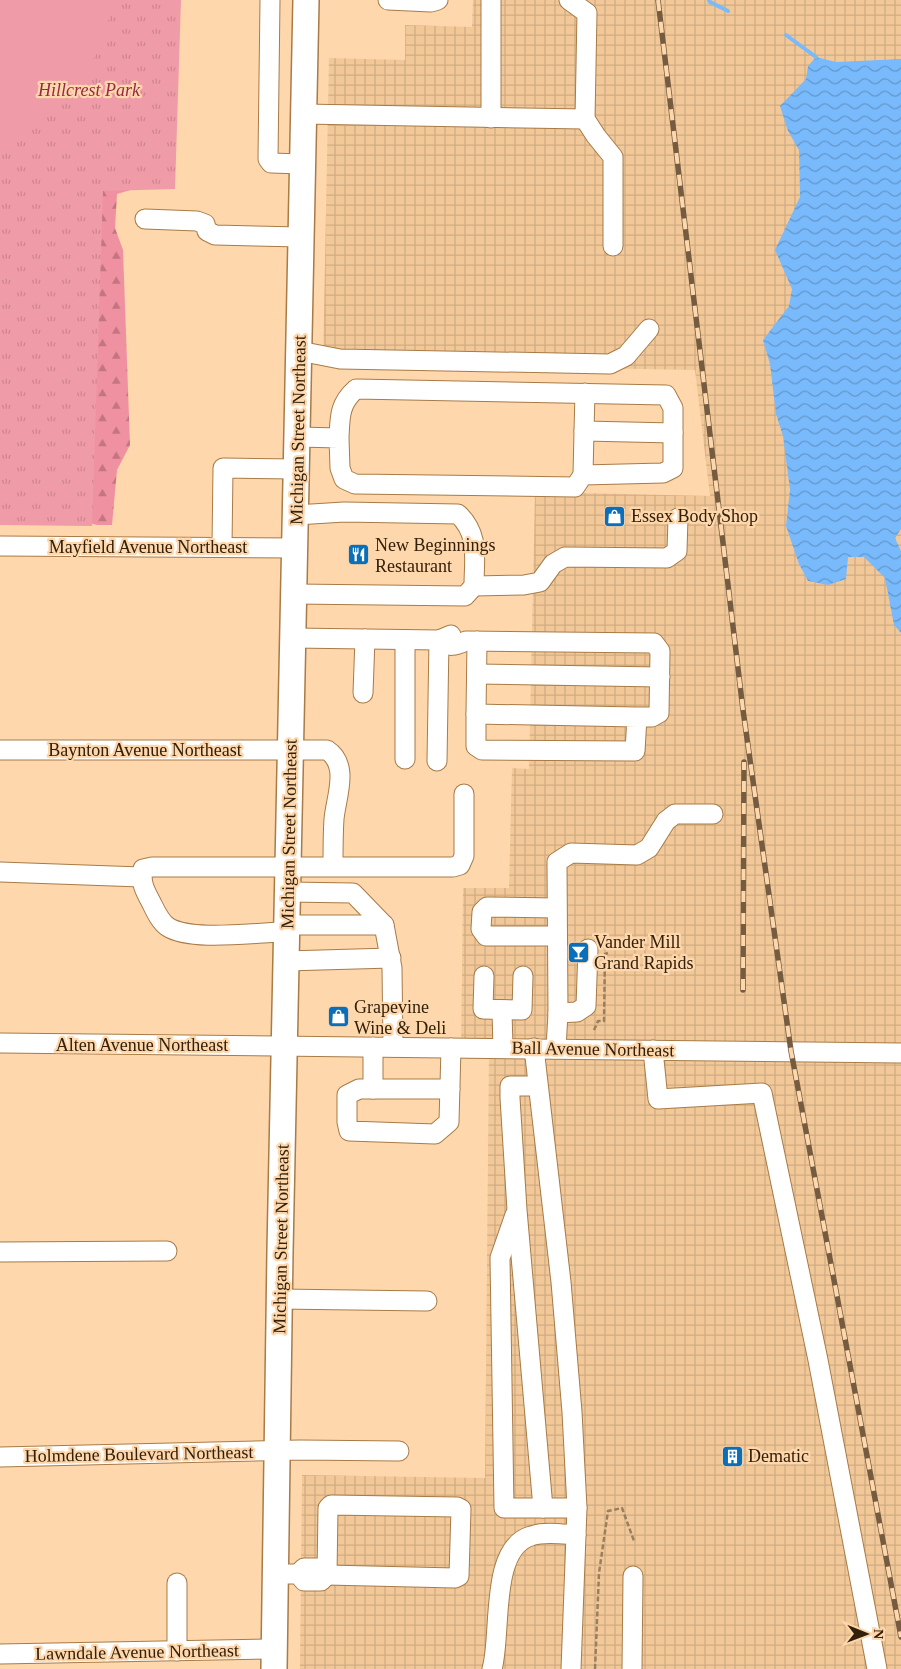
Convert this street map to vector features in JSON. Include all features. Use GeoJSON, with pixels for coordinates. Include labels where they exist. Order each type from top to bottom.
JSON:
{"type":"FeatureCollection","features":[{"type":"Feature","properties":{"kind":"main road","name":"Michigan Street Northeast"},"geometry":{"type":"LineString","coordinates":[[274,1659],[287,1574],[278,1451],[284,1046],[296,548],[306,0]]}},
{"type":"Feature","properties":{"kind":"street"},"geometry":{"type":"LineString","coordinates":[[270,0],[268,159],[271,163],[302,164]]}},
{"type":"Feature","properties":{"kind":"street"},"geometry":{"type":"LineString","coordinates":[[388,0],[431,2],[438,0]]}},
{"type":"Feature","properties":{"kind":"street"},"geometry":{"type":"LineString","coordinates":[[491,0],[491,118]]}},
{"type":"Feature","properties":{"kind":"street"},"geometry":{"type":"LineString","coordinates":[[569,0],[587,13],[585,119],[613,157],[613,246]]}},
{"type":"Feature","properties":{"kind":"street"},"geometry":{"type":"LineString","coordinates":[[304,114],[585,119]]}},
{"type":"Feature","properties":{"kind":"street"},"geometry":{"type":"LineString","coordinates":[[145,219],[196,221],[205,224],[208,231],[215,235],[301,237]]}},
{"type":"Feature","properties":{"kind":"street"},"geometry":{"type":"LineString","coordinates":[[299,351],[340,359],[610,364],[626,356],[649,329]]}},
{"type":"Feature","properties":{"kind":"street"},"geometry":{"type":"LineString","coordinates":[[583,475],[663,473],[673,468],[673,408],[666,395],[585,393],[356,389],[345,398],[340,415],[339,438],[340,468],[344,479],[355,484],[575,487],[583,475],[585,393]]}},
{"type":"Feature","properties":{"kind":"street"},"geometry":{"type":"LineString","coordinates":[[584,431],[673,433]]}},
{"type":"Feature","properties":{"kind":"street"},"geometry":{"type":"LineString","coordinates":[[298,437],[339,438]]}},
{"type":"Feature","properties":{"kind":"street"},"geometry":{"type":"LineString","coordinates":[[222,547],[223,468],[297,468]]}},
{"type":"Feature","properties":{"kind":"street"},"geometry":{"type":"LineString","coordinates":[[295,594],[465,596],[474,586],[474,538],[468,524],[458,514],[344,512],[296,515]]}},
{"type":"Feature","properties":{"kind":"street"},"geometry":{"type":"LineString","coordinates":[[474,586],[524,585],[540,582],[553,564],[565,557],[667,558],[677,551],[678,518]]}},
{"type":"Feature","properties":{"kind":"street","name":"Mayfield Avenue Northeast"},"geometry":{"type":"LineString","coordinates":[[0,546],[296,548]]}},
{"type":"Feature","properties":{"kind":"street"},"geometry":{"type":"LineString","coordinates":[[294,638],[439,640],[446,646],[457,646],[472,641],[654,643],[660,652],[659,713],[652,717],[476,714]]}},
{"type":"Feature","properties":{"kind":"street"},"geometry":{"type":"LineString","coordinates":[[363,693],[365,639]]}},
{"type":"Feature","properties":{"kind":"street"},"geometry":{"type":"LineString","coordinates":[[405,640],[405,759]]}},
{"type":"Feature","properties":{"kind":"street"},"geometry":{"type":"LineString","coordinates":[[437,761],[439,640]]}},
{"type":"Feature","properties":{"kind":"street"},"geometry":{"type":"LineString","coordinates":[[472,641],[477,674],[476,746],[482,750],[635,751],[637,717]]}},
{"type":"Feature","properties":{"kind":"street"},"geometry":{"type":"LineString","coordinates":[[477,674],[660,677]]}},
{"type":"Feature","properties":{"kind":"street","name":"Baynton Avenue Northeast"},"geometry":{"type":"LineString","coordinates":[[0,750],[327,750],[333,754],[340,764],[340,794],[334,817],[333,866]]}},
{"type":"Feature","properties":{"kind":"street"},"geometry":{"type":"LineString","coordinates":[[288,880],[333,866],[460,866],[464,856],[464,794]]}},
{"type":"Feature","properties":{"kind":"street"},"geometry":{"type":"LineString","coordinates":[[556,1049],[558,1013],[557,862],[571,853],[637,855],[649,848],[666,821],[675,814],[713,814]]}},
{"type":"Feature","properties":{"kind":"street"},"geometry":{"type":"LineString","coordinates":[[384,925],[287,929],[245,933],[234,936],[178,933],[166,926],[161,920],[144,890],[141,877],[143,869],[152,867],[288,880],[353,893],[384,925],[390,958],[392,1047]]}},
{"type":"Feature","properties":{"kind":"street"},"geometry":{"type":"LineString","coordinates":[[0,872],[141,877]]}},
{"type":"Feature","properties":{"kind":"street"},"geometry":{"type":"LineString","coordinates":[[556,908],[487,907],[482,912],[481,929],[486,936],[557,936]]}},
{"type":"Feature","properties":{"kind":"street"},"geometry":{"type":"LineString","coordinates":[[558,1013],[577,1012],[586,1006],[588,949]]}},
{"type":"Feature","properties":{"kind":"street"},"geometry":{"type":"LineString","coordinates":[[286,961],[390,958]]}},
{"type":"Feature","properties":{"kind":"street"},"geometry":{"type":"LineString","coordinates":[[484,976],[483,1009],[502,1011],[522,1010],[523,976]]}},
{"type":"Feature","properties":{"kind":"street"},"geometry":{"type":"LineString","coordinates":[[502,1011],[503,1048]]}},
{"type":"Feature","properties":{"kind":"street","name":"Alten Avenue Northeast"},"geometry":{"type":"LineString","coordinates":[[0,1043],[284,1046]]}},
{"type":"Feature","properties":{"kind":"street","name":"Ball Avenue Northeast"},"geometry":{"type":"LineString","coordinates":[[284,1046],[901,1053]]}},
{"type":"Feature","properties":{"kind":"street"},"geometry":{"type":"LineString","coordinates":[[373,1047],[373,1089]]}},
{"type":"Feature","properties":{"kind":"street"},"geometry":{"type":"LineString","coordinates":[[450,1089],[359,1089],[347,1095],[347,1122],[350,1131],[435,1134],[449,1122],[450,1089],[451,1048]]}},
{"type":"Feature","properties":{"kind":"street"},"geometry":{"type":"LineString","coordinates":[[534,1048],[561,1282],[572,1412],[577,1508],[571,1669]]}},
{"type":"Feature","properties":{"kind":"street"},"geometry":{"type":"LineString","coordinates":[[653,1050],[658,1098],[762,1092],[818,1360],[878,1669]]}},
{"type":"Feature","properties":{"kind":"street"},"geometry":{"type":"LineString","coordinates":[[532,1535],[538,1508],[510,1086],[537,1086]]}},
{"type":"Feature","properties":{"kind":"street"},"geometry":{"type":"LineString","coordinates":[[517,1210],[500,1258],[504,1508],[577,1508]]}},
{"type":"Feature","properties":{"kind":"street"},"geometry":{"type":"LineString","coordinates":[[0,1252],[167,1251]]}},
{"type":"Feature","properties":{"kind":"street"},"geometry":{"type":"LineString","coordinates":[[280,1299],[427,1301]]}},
{"type":"Feature","properties":{"kind":"street","name":"Holmdene Boulevard Northeast"},"geometry":{"type":"LineString","coordinates":[[0,1457],[278,1451],[399,1451]]}},
{"type":"Feature","properties":{"kind":"street"},"geometry":{"type":"LineString","coordinates":[[287,1574],[304,1581],[321,1581],[326,1575],[328,1508],[331,1505],[457,1507],[461,1509],[459,1576],[456,1578],[326,1575]]}},
{"type":"Feature","properties":{"kind":"street"},"geometry":{"type":"LineString","coordinates":[[492,1669],[498,1632],[500,1585],[507,1560],[515,1546],[532,1535],[576,1535]]}},
{"type":"Feature","properties":{"kind":"street"},"geometry":{"type":"LineString","coordinates":[[632,1669],[633,1576]]}},
{"type":"Feature","properties":{"kind":"street"},"geometry":{"type":"LineString","coordinates":[[177,1583],[177,1651]]}},
{"type":"Feature","properties":{"kind":"street","name":"Lawndale Avenue Northeast"},"geometry":{"type":"LineString","coordinates":[[0,1654],[177,1651],[274,1659]]}},
{"type":"Feature","properties":{"kind":"path"},"geometry":{"type":"LineString","coordinates":[[595,1669],[599,1573],[608,1511],[622,1508],[634,1541]]}},
{"type":"Feature","properties":{"kind":"shaded area"},"geometry":{"type":"Polygon","coordinates":[[[473,0],[901,0],[901,1669],[300,1669],[302,1475],[485,1478],[489,1049],[461,1048],[463,888],[509,888],[512,768],[529,769],[535,492],[710,496],[695,370],[323,363],[329,58],[405,60],[405,25],[472,27],[473,0]]]}},
{"type":"Feature","properties":{"kind":"green space","name":"Hillcrest Park"},"geometry":{"type":"Polygon","coordinates":[[[0,0],[181,0],[175,189],[103,191],[92,526],[0,525],[0,0]]]}},
{"type":"Feature","properties":{"kind":"green space"},"geometry":{"type":"Polygon","coordinates":[[[0,0],[115,0],[98,52],[65,100],[21,136],[0,145],[0,0]]]}},
{"type":"Feature","properties":{"kind":"green space"},"geometry":{"type":"Polygon","coordinates":[[[0,172],[164,180],[117,194],[115,228],[123,250],[130,445],[117,470],[112,525],[97,525],[71,518],[0,172]]]}},
{"type":"Feature","properties":{"kind":"water"},"geometry":{"type":"Polygon","coordinates":[[[816,57],[836,62],[901,59],[901,529],[895,538],[901,551],[901,633],[894,625],[885,578],[864,557],[848,557],[846,579],[828,585],[808,581],[799,564],[786,526],[790,490],[783,436],[776,414],[770,364],[763,340],[789,306],[792,289],[775,250],[800,197],[799,150],[788,131],[780,106],[806,79],[808,66],[816,57]]]}},
{"type":"Feature","properties":{"kind":"waterway"},"geometry":{"type":"LineString","coordinates":[[709,0],[728,11]]}},
{"type":"Feature","properties":{"kind":"waterway"},"geometry":{"type":"LineString","coordinates":[[786,35],[816,57]]}},
{"type":"Feature","properties":{"kind":"railway"},"geometry":{"type":"LineString","coordinates":[[658,0],[743,710],[791,1051],[901,1637]]}},
{"type":"Feature","properties":{"kind":"railway"},"geometry":{"type":"LineString","coordinates":[[743,990],[744,762]]}},
{"type":"Feature","properties":{"kind":"place","name":"Essex Body Shop"},"geometry":{"type":"Point","coordinates":[615,516]}},
{"type":"Feature","properties":{"kind":"place","name":"New Beginnings Restaurant"},"geometry":{"type":"Point","coordinates":[359,555]}},
{"type":"Feature","properties":{"kind":"place","name":"Vander Mill Grand Rapids"},"geometry":{"type":"Point","coordinates":[578,952]}},
{"type":"Feature","properties":{"kind":"place","name":"Grapevine Wine & Deli"},"geometry":{"type":"Point","coordinates":[338,1017]}},
{"type":"Feature","properties":{"kind":"place","name":"Dematic"},"geometry":{"type":"Point","coordinates":[732,1456]}}]}
